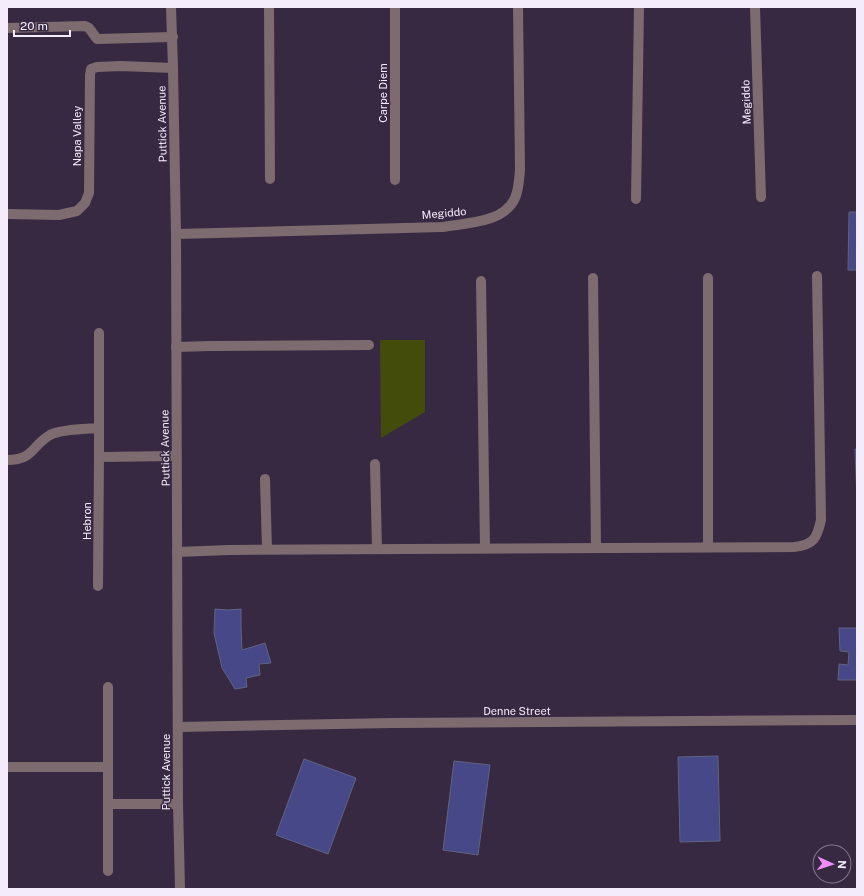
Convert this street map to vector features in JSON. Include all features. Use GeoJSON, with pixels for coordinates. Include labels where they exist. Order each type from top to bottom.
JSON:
{"type":"FeatureCollection","features":[{"type":"Feature","properties":{"kind":"street","name":"Puttick Avenue"},"geometry":{"type":"LineString","coordinates":[[172,7],[176,234],[178,804],[180,889]]}},
{"type":"Feature","properties":{"kind":"street"},"geometry":{"type":"LineString","coordinates":[[269,7],[270,179]]}},
{"type":"Feature","properties":{"kind":"street","name":"Carpe Diem"},"geometry":{"type":"LineString","coordinates":[[395,7],[395,180]]}},
{"type":"Feature","properties":{"kind":"street","name":"Megiddo"},"geometry":{"type":"LineString","coordinates":[[176,234],[442,227],[477,222],[500,214],[508,208],[515,198],[519,183],[518,7]]}},
{"type":"Feature","properties":{"kind":"street"},"geometry":{"type":"LineString","coordinates":[[636,199],[639,7]]}},
{"type":"Feature","properties":{"kind":"street","name":"Megiddo"},"geometry":{"type":"LineString","coordinates":[[755,7],[761,197]]}},
{"type":"Feature","properties":{"kind":"street"},"geometry":{"type":"LineString","coordinates":[[7,28],[85,26],[89,28],[97,39],[173,37]]}},
{"type":"Feature","properties":{"kind":"street","name":"Napa Valley"},"geometry":{"type":"LineString","coordinates":[[7,214],[59,215],[77,211],[85,203],[89,193],[91,69],[96,67],[121,66],[174,68]]}},
{"type":"Feature","properties":{"kind":"street"},"geometry":{"type":"LineString","coordinates":[[177,552],[267,549],[803,546],[808,544],[814,540],[821,520],[817,276]]}},
{"type":"Feature","properties":{"kind":"street"},"geometry":{"type":"LineString","coordinates":[[593,278],[596,547]]}},
{"type":"Feature","properties":{"kind":"street"},"geometry":{"type":"LineString","coordinates":[[708,278],[708,547]]}},
{"type":"Feature","properties":{"kind":"street"},"geometry":{"type":"LineString","coordinates":[[481,281],[485,548]]}},
{"type":"Feature","properties":{"kind":"street","name":"Hebron"},"geometry":{"type":"LineString","coordinates":[[98,586],[99,334]]}},
{"type":"Feature","properties":{"kind":"street"},"geometry":{"type":"LineString","coordinates":[[176,347],[369,345]]}},
{"type":"Feature","properties":{"kind":"street"},"geometry":{"type":"LineString","coordinates":[[7,460],[24,458],[31,453],[39,443],[51,434],[68,430],[99,428]]}},
{"type":"Feature","properties":{"kind":"street"},"geometry":{"type":"LineString","coordinates":[[99,457],[176,456]]}},
{"type":"Feature","properties":{"kind":"street"},"geometry":{"type":"LineString","coordinates":[[375,464],[377,549]]}},
{"type":"Feature","properties":{"kind":"street"},"geometry":{"type":"LineString","coordinates":[[265,479],[267,549]]}},
{"type":"Feature","properties":{"kind":"street"},"geometry":{"type":"LineString","coordinates":[[108,687],[108,871]]}},
{"type":"Feature","properties":{"kind":"street","name":"Denne Street"},"geometry":{"type":"LineString","coordinates":[[178,727],[399,723],[857,720]]}},
{"type":"Feature","properties":{"kind":"street"},"geometry":{"type":"LineString","coordinates":[[7,767],[108,767]]}},
{"type":"Feature","properties":{"kind":"street"},"geometry":{"type":"LineString","coordinates":[[108,804],[178,804]]}},
{"type":"Feature","properties":{"kind":"green space"},"geometry":{"type":"Polygon","coordinates":[[[380,340],[425,340],[425,412],[381,438],[380,340]]]}},
{"type":"Feature","properties":{"kind":"building"},"geometry":{"type":"Polygon","coordinates":[[[849,212],[857,212],[857,270],[848,270],[849,212]]]}},
{"type":"Feature","properties":{"kind":"building"},"geometry":{"type":"Polygon","coordinates":[[[855,449],[857,449],[857,502],[855,449]]]}},
{"type":"Feature","properties":{"kind":"building"},"geometry":{"type":"Polygon","coordinates":[[[215,609],[241,609],[242,650],[265,643],[271,663],[259,664],[260,675],[246,678],[247,687],[235,689],[222,668],[214,633],[215,609]]]}},
{"type":"Feature","properties":{"kind":"building"},"geometry":{"type":"Polygon","coordinates":[[[839,628],[857,628],[857,680],[838,680],[839,664],[848,665],[849,652],[840,651],[839,628]]]}},
{"type":"Feature","properties":{"kind":"building"},"geometry":{"type":"Polygon","coordinates":[[[718,756],[720,841],[680,842],[678,757],[718,756]]]}},
{"type":"Feature","properties":{"kind":"building"},"geometry":{"type":"Polygon","coordinates":[[[304,759],[356,778],[328,854],[276,835],[304,759]]]}},
{"type":"Feature","properties":{"kind":"building"},"geometry":{"type":"Polygon","coordinates":[[[454,761],[490,765],[478,855],[443,850],[454,761]]]}}]}
